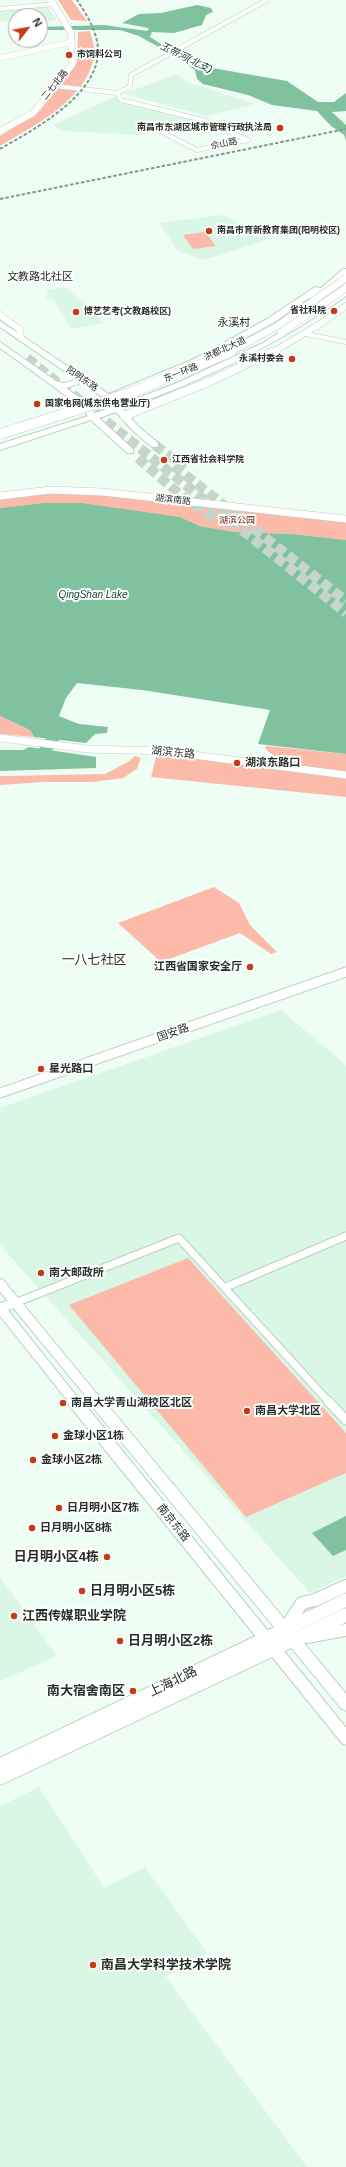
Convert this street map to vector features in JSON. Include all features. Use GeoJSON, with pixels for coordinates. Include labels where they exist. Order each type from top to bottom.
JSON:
{"type":"FeatureCollection","features":[{"type":"Feature","properties":{"kind":"main road","name":"二七北路"},"geometry":{"type":"LineString","coordinates":[[0,131],[33,113],[72,66],[72,33],[53,2]]}},
{"type":"Feature","properties":{"kind":"main road"},"geometry":{"type":"LineString","coordinates":[[194,362],[270,321],[321,288],[346,268]]}},
{"type":"Feature","properties":{"kind":"main road","name":"洪都北大道"},"geometry":{"type":"LineString","coordinates":[[0,431],[108,397],[220,352],[278,322],[307,304],[346,271]]}},
{"type":"Feature","properties":{"kind":"main road","name":"东一环路"},"geometry":{"type":"LineString","coordinates":[[0,434],[128,393],[188,371],[256,339],[308,306],[346,278]]}},
{"type":"Feature","properties":{"kind":"main road","name":"东一环路"},"geometry":{"type":"LineString","coordinates":[[0,441],[142,395],[194,374],[251,348],[297,323],[346,288]]}},
{"type":"Feature","properties":{"kind":"main road","name":"洪都北大道"},"geometry":{"type":"LineString","coordinates":[[0,447],[94,418],[117,408],[144,400],[218,370],[259,350],[312,317],[346,292]]}},
{"type":"Feature","properties":{"kind":"main road"},"geometry":{"type":"LineString","coordinates":[[144,400],[162,396],[243,362],[318,319],[346,296]]}},
{"type":"Feature","properties":{"kind":"main road"},"geometry":{"type":"LineString","coordinates":[[124,416],[216,380],[261,359],[306,334],[346,306]]}},
{"type":"Feature","properties":{"kind":"main road"},"geometry":{"type":"LineString","coordinates":[[0,315],[20,330],[21,338]]}},
{"type":"Feature","properties":{"kind":"main road","name":"阳明东路"},"geometry":{"type":"LineString","coordinates":[[0,323],[108,397],[124,416],[155,444]]}},
{"type":"Feature","properties":{"kind":"main road"},"geometry":{"type":"LineString","coordinates":[[0,330],[31,357],[0,338]]}},
{"type":"Feature","properties":{"kind":"main road","name":"阳明东路"},"geometry":{"type":"LineString","coordinates":[[0,344],[83,404],[94,418],[130,451]]}},
{"type":"Feature","properties":{"kind":"main road","name":"南京东路"},"geometry":{"type":"LineString","coordinates":[[0,1284],[285,1628],[346,1704]]}},
{"type":"Feature","properties":{"kind":"main road","name":"南京东路"},"geometry":{"type":"LineString","coordinates":[[0,1308],[346,1738]]}},
{"type":"Feature","properties":{"kind":"main road","name":"上海北路"},"geometry":{"type":"LineString","coordinates":[[0,1765],[346,1600]]}},
{"type":"Feature","properties":{"kind":"main road","name":"上海北路"},"geometry":{"type":"LineString","coordinates":[[0,1778],[346,1615]]}},
{"type":"Feature","properties":{"kind":"street"},"geometry":{"type":"LineString","coordinates":[[117,94],[130,87],[131,75],[267,0]]}},
{"type":"Feature","properties":{"kind":"street"},"geometry":{"type":"LineString","coordinates":[[0,8],[53,2]]}},
{"type":"Feature","properties":{"kind":"street"},"geometry":{"type":"LineString","coordinates":[[0,59],[72,43]]}},
{"type":"Feature","properties":{"kind":"street","name":"佘山路"},"geometry":{"type":"LineString","coordinates":[[55,86],[117,94],[121,100],[203,120],[248,140],[197,150],[160,131]]}},
{"type":"Feature","properties":{"kind":"street"},"geometry":{"type":"LineString","coordinates":[[306,334],[346,342]]}},
{"type":"Feature","properties":{"kind":"street"},"geometry":{"type":"LineString","coordinates":[[54,384],[73,384],[79,381],[80,377]]}},
{"type":"Feature","properties":{"kind":"street","name":"湖滨南路"},"geometry":{"type":"LineString","coordinates":[[0,496],[50,490],[103,492],[346,519]]}},
{"type":"Feature","properties":{"kind":"street","name":"湖滨东路"},"geometry":{"type":"LineString","coordinates":[[0,738],[79,748],[163,751],[346,775]]}},
{"type":"Feature","properties":{"kind":"street","name":"国安路"},"geometry":{"type":"LineString","coordinates":[[0,1093],[346,972]]}},
{"type":"Feature","properties":{"kind":"street"},"geometry":{"type":"LineString","coordinates":[[226,1287],[346,1236]]}},
{"type":"Feature","properties":{"kind":"street"},"geometry":{"type":"LineString","coordinates":[[0,1308],[179,1238],[226,1287],[346,1420]]}},
{"type":"Feature","properties":{"kind":"street"},"geometry":{"type":"LineString","coordinates":[[285,1628],[302,1603],[315,1600],[346,1586]]}},
{"type":"Feature","properties":{"kind":"street"},"geometry":{"type":"LineString","coordinates":[[294,1639],[346,1630]]}},
{"type":"Feature","properties":{"kind":"shaded area"},"geometry":{"type":"Polygon","coordinates":[[[46,5],[57,20],[48,21],[48,8],[12,8],[46,5]]]}},
{"type":"Feature","properties":{"kind":"shaded area"},"geometry":{"type":"Polygon","coordinates":[[[8,8],[8,22],[0,21],[0,9],[8,8]]]}},
{"type":"Feature","properties":{"kind":"shaded area"},"geometry":{"type":"Polygon","coordinates":[[[176,74],[187,82],[255,104],[207,116],[124,94],[176,74]]]}},
{"type":"Feature","properties":{"kind":"shaded area"},"geometry":{"type":"Polygon","coordinates":[[[116,96],[203,118],[140,135],[63,131],[53,125],[116,96]]]}},
{"type":"Feature","properties":{"kind":"shaded area","name":"南昌市育新教育集团(阳明校区)"},"geometry":{"type":"Polygon","coordinates":[[[223,215],[270,239],[204,260],[178,251],[159,223],[223,215]]]}},
{"type":"Feature","properties":{"kind":"shaded area","name":"博艺艺考(文教路校区)"},"geometry":{"type":"Polygon","coordinates":[[[66,287],[104,323],[72,329],[53,299],[46,300],[48,290],[66,287]]]}},
{"type":"Feature","properties":{"kind":"shaded area","name":"南昌大学北区"},"geometry":{"type":"Polygon","coordinates":[[[281,1010],[346,1065],[346,1576],[310,1593],[0,1245],[0,1108],[281,1010]]]}},
{"type":"Feature","properties":{"kind":"shaded area","name":"江西传媒职业学院"},"geometry":{"type":"Polygon","coordinates":[[[0,1577],[57,1656],[0,1681],[0,1577]]]}},
{"type":"Feature","properties":{"kind":"shaded area","name":"南昌大学科学技术学院"},"geometry":{"type":"Polygon","coordinates":[[[39,1787],[104,1888],[145,1867],[207,1953],[166,1977],[307,2167],[0,2167],[0,1806],[39,1787]]]}},
{"type":"Feature","properties":{"kind":"green space"},"geometry":{"type":"Polygon","coordinates":[[[58,0],[72,0],[87,21],[71,20],[58,0]]]}},
{"type":"Feature","properties":{"kind":"green space"},"geometry":{"type":"Polygon","coordinates":[[[90,31],[94,48],[94,58],[89,73],[80,87],[56,111],[0,146],[0,136],[39,112],[77,63],[78,32],[90,31]]]}},
{"type":"Feature","properties":{"kind":"green space"},"geometry":{"type":"Polygon","coordinates":[[[205,232],[216,246],[193,249],[183,235],[205,232]]]}},
{"type":"Feature","properties":{"kind":"green space","name":"湖滨公园"},"geometry":{"type":"Polygon","coordinates":[[[51,492],[93,494],[346,521],[346,540],[293,534],[234,532],[200,526],[180,517],[43,503],[0,508],[0,498],[51,492]]]}},
{"type":"Feature","properties":{"kind":"green space"},"geometry":{"type":"Polygon","coordinates":[[[0,716],[30,730],[34,737],[0,734],[0,716]]]}},
{"type":"Feature","properties":{"kind":"green space"},"geometry":{"type":"Polygon","coordinates":[[[266,746],[346,754],[346,772],[282,764],[265,748],[266,746]]]}},
{"type":"Feature","properties":{"kind":"green space"},"geometry":{"type":"Polygon","coordinates":[[[157,753],[346,778],[346,797],[151,777],[157,753]]]}},
{"type":"Feature","properties":{"kind":"green space"},"geometry":{"type":"Polygon","coordinates":[[[135,756],[141,758],[137,769],[123,778],[93,782],[44,782],[0,785],[0,776],[105,774],[128,762],[135,756]]]}},
{"type":"Feature","properties":{"kind":"green space"},"geometry":{"type":"Polygon","coordinates":[[[214,887],[239,903],[250,925],[277,952],[271,954],[240,933],[161,962],[118,923],[214,887]]]}},
{"type":"Feature","properties":{"kind":"green space"},"geometry":{"type":"Polygon","coordinates":[[[188,1258],[346,1433],[346,1473],[246,1517],[69,1305],[188,1258]]]}},
{"type":"Feature","properties":{"kind":"water","name":"玉带河(北支)"},"geometry":{"type":"Polygon","coordinates":[[[197,5],[211,8],[213,12],[206,15],[202,25],[174,33],[152,32],[150,37],[174,52],[212,68],[287,81],[318,102],[334,102],[346,93],[346,111],[332,112],[346,125],[346,141],[344,135],[331,126],[317,111],[272,105],[248,95],[203,84],[197,79],[195,70],[173,55],[139,36],[120,30],[48,30],[48,27],[104,25],[147,31],[149,29],[148,28],[122,23],[139,14],[161,13],[197,5]]]}},
{"type":"Feature","properties":{"kind":"water","name":"QingShan Lake"},"geometry":{"type":"Polygon","coordinates":[[[43,503],[81,503],[180,517],[200,526],[234,532],[293,534],[346,540],[346,754],[258,744],[270,710],[142,690],[77,683],[66,698],[59,716],[79,724],[108,727],[107,733],[95,734],[86,743],[34,737],[30,730],[0,716],[0,508],[43,503]]]}},
{"type":"Feature","properties":{"kind":"water"},"geometry":{"type":"Polygon","coordinates":[[[29,747],[96,757],[96,768],[0,771],[0,750],[23,750],[29,747]]]}},
{"type":"Feature","properties":{"kind":"water"},"geometry":{"type":"Polygon","coordinates":[[[346,1516],[346,1550],[333,1556],[312,1533],[346,1516]]]}},
{"type":"Feature","properties":{"kind":"waterway"},"geometry":{"type":"LineString","coordinates":[[0,762],[41,757],[55,735]]}},
{"type":"Feature","properties":{"kind":"tunnel"},"geometry":{"type":"LineString","coordinates":[[27,358],[346,613]]}},
{"type":"Feature","properties":{"kind":"tunnel"},"geometry":{"type":"LineString","coordinates":[[155,445],[185,468]]}},
{"type":"Feature","properties":{"kind":"tunnel"},"geometry":{"type":"LineString","coordinates":[[138,458],[177,492],[216,519]]}},
{"type":"Feature","properties":{"kind":"tunnel"},"geometry":{"type":"LineString","coordinates":[[174,466],[346,601]]}},
{"type":"Feature","properties":{"kind":"railway"},"geometry":{"type":"LineString","coordinates":[[0,149],[45,122],[60,110],[74,98],[86,84],[94,70],[98,54],[97,39],[88,18],[77,0]]}},
{"type":"Feature","properties":{"kind":"railway"},"geometry":{"type":"LineString","coordinates":[[0,199],[346,129]]}},
{"type":"Feature","properties":{"kind":"place","name":"市饲料公司"},"geometry":{"type":"Point","coordinates":[69,55]}},
{"type":"Feature","properties":{"kind":"place","name":"南昌市东湖区城市管理行政执法局"},"geometry":{"type":"Point","coordinates":[280,128]}},
{"type":"Feature","properties":{"kind":"place","name":"南昌市育新教育集团(阳明校区)"},"geometry":{"type":"Point","coordinates":[209,231]}},
{"type":"Feature","properties":{"kind":"place","name":"省社科院"},"geometry":{"type":"Point","coordinates":[334,311]}},
{"type":"Feature","properties":{"kind":"place","name":"博艺艺考(文教路校区)"},"geometry":{"type":"Point","coordinates":[76,312]}},
{"type":"Feature","properties":{"kind":"place","name":"永溪村委会"},"geometry":{"type":"Point","coordinates":[292,359]}},
{"type":"Feature","properties":{"kind":"place","name":"国家电网(城东供电营业厅)"},"geometry":{"type":"Point","coordinates":[37,404]}},
{"type":"Feature","properties":{"kind":"place","name":"江西省社会科学院"},"geometry":{"type":"Point","coordinates":[164,460]}},
{"type":"Feature","properties":{"kind":"place","name":"湖滨东路口"},"geometry":{"type":"Point","coordinates":[237,763]}},
{"type":"Feature","properties":{"kind":"place","name":"江西省国家安全厅"},"geometry":{"type":"Point","coordinates":[250,967]}},
{"type":"Feature","properties":{"kind":"place","name":"星光路口"},"geometry":{"type":"Point","coordinates":[41,1069]}},
{"type":"Feature","properties":{"kind":"place","name":"南大邮政所"},"geometry":{"type":"Point","coordinates":[41,1273]}},
{"type":"Feature","properties":{"kind":"place","name":"南昌大学青山湖校区北区"},"geometry":{"type":"Point","coordinates":[63,1403]}},
{"type":"Feature","properties":{"kind":"place","name":"南昌大学北区"},"geometry":{"type":"Point","coordinates":[247,1411]}},
{"type":"Feature","properties":{"kind":"place","name":"金球小区1栋"},"geometry":{"type":"Point","coordinates":[55,1436]}},
{"type":"Feature","properties":{"kind":"place","name":"金球小区2栋"},"geometry":{"type":"Point","coordinates":[33,1460]}},
{"type":"Feature","properties":{"kind":"place","name":"日月明小区7栋"},"geometry":{"type":"Point","coordinates":[59,1508]}},
{"type":"Feature","properties":{"kind":"place","name":"日月明小区8栋"},"geometry":{"type":"Point","coordinates":[32,1528]}},
{"type":"Feature","properties":{"kind":"place","name":"日月明小区4栋"},"geometry":{"type":"Point","coordinates":[107,1557]}},
{"type":"Feature","properties":{"kind":"place","name":"日月明小区5栋"},"geometry":{"type":"Point","coordinates":[82,1591]}},
{"type":"Feature","properties":{"kind":"place","name":"江西传媒职业学院"},"geometry":{"type":"Point","coordinates":[14,1616]}},
{"type":"Feature","properties":{"kind":"place","name":"日月明小区2栋"},"geometry":{"type":"Point","coordinates":[120,1641]}},
{"type":"Feature","properties":{"kind":"place","name":"南大宿舍南区"},"geometry":{"type":"Point","coordinates":[133,1691]}},
{"type":"Feature","properties":{"kind":"place","name":"南昌大学科学技术学院"},"geometry":{"type":"Point","coordinates":[93,1965]}},
{"type":"Feature","properties":{"kind":"district","name":"文教路北社区"},"geometry":{"type":"Point","coordinates":[40,277]}},
{"type":"Feature","properties":{"kind":"district","name":"永溪村"},"geometry":{"type":"Point","coordinates":[234,323]}},
{"type":"Feature","properties":{"kind":"district","name":"一八七社区"},"geometry":{"type":"Point","coordinates":[94,960]}}]}
